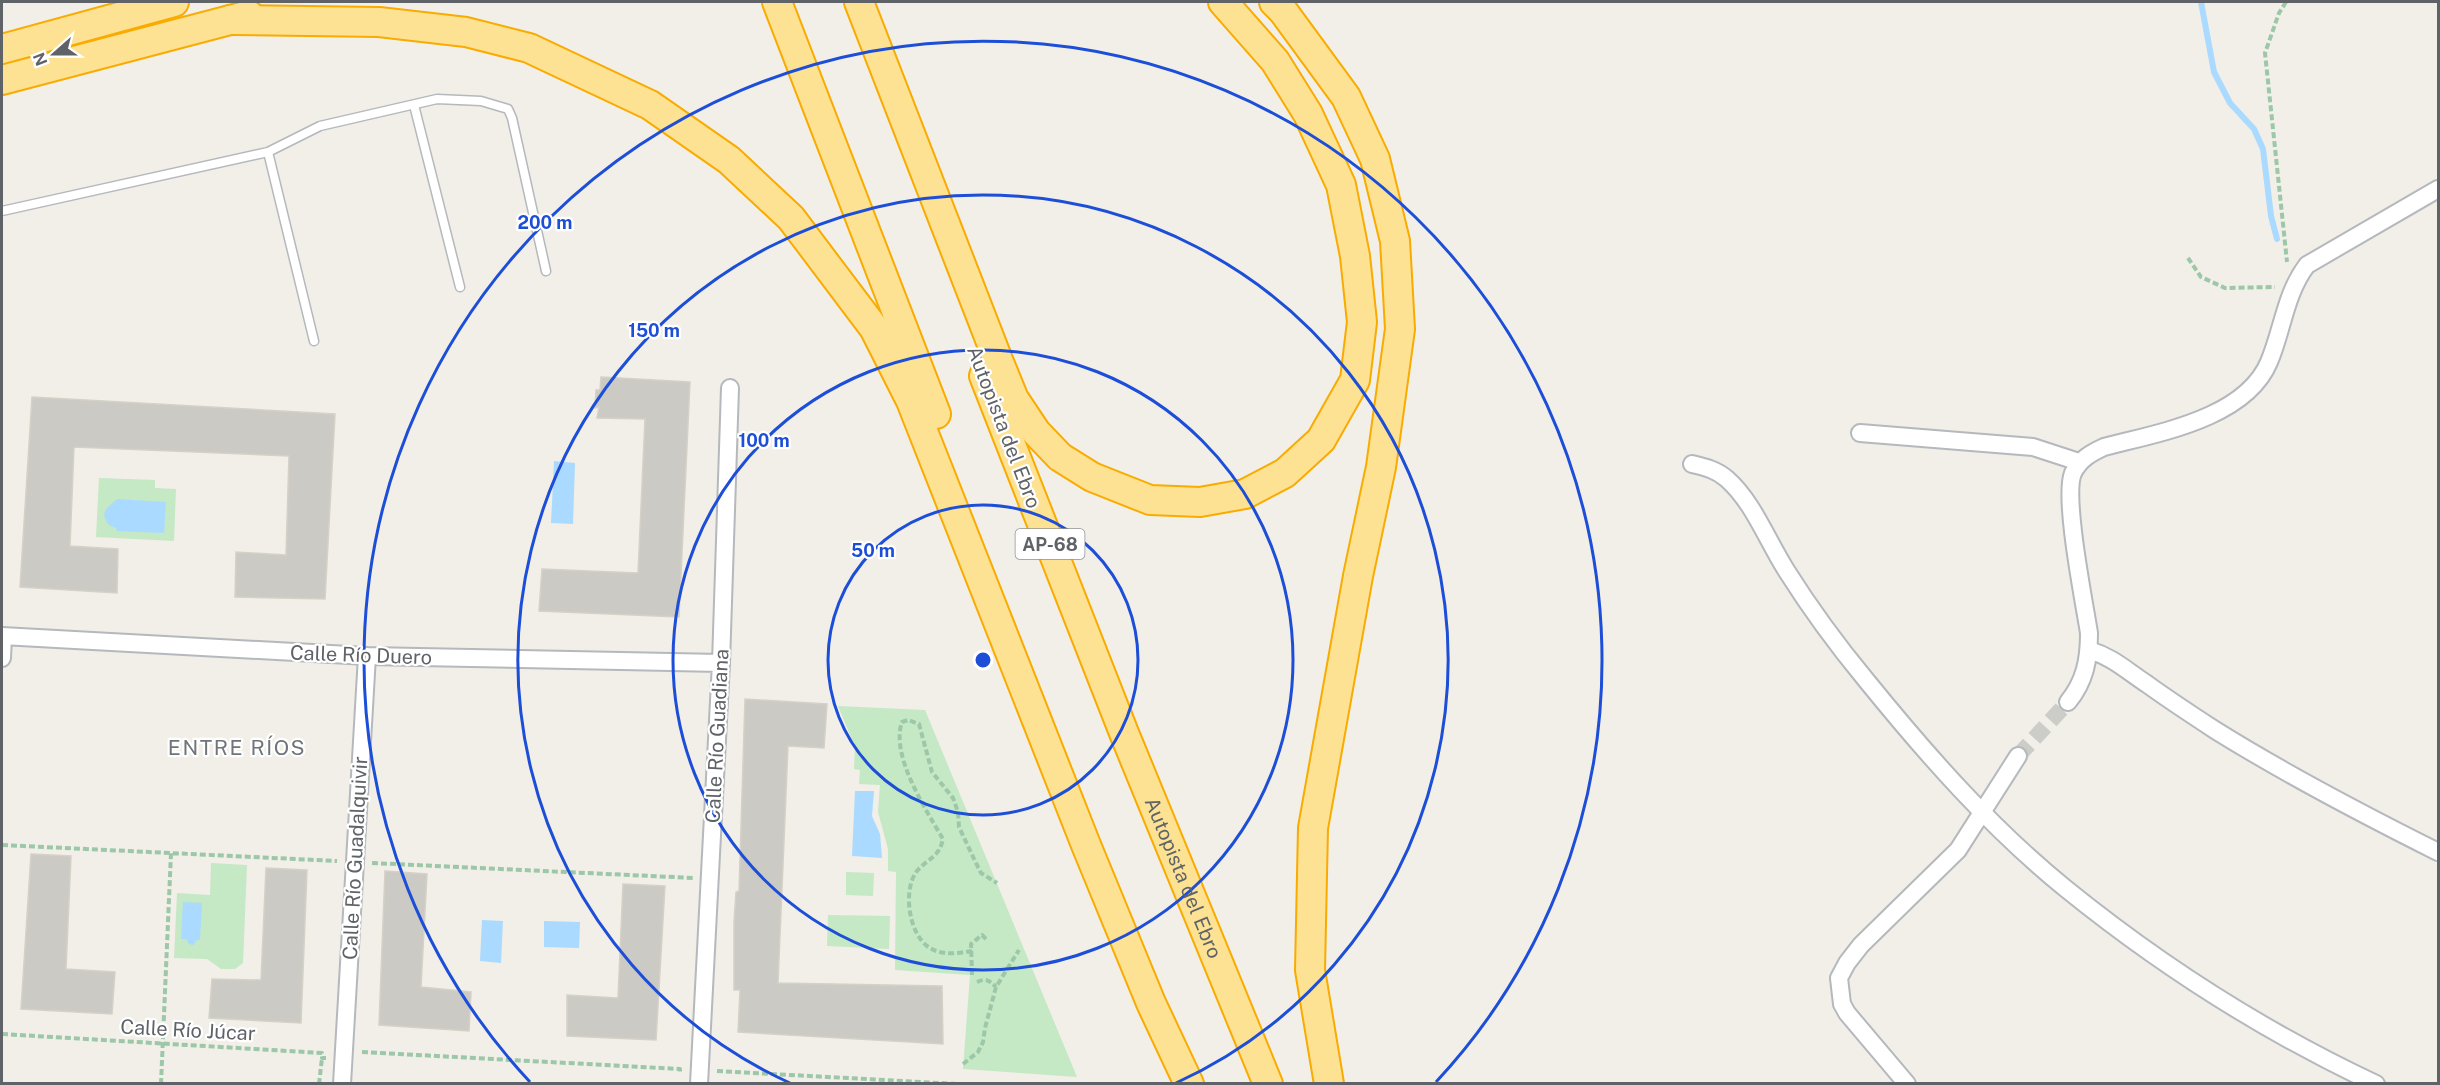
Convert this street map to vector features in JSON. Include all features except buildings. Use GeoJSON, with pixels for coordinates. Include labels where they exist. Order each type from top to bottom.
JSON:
{"type":"FeatureCollection","features":[{"type":"Feature","properties":{"kind":"highway"},"geometry":{"type":"LineString","coordinates":[[2,49],[174,2]]}},
{"type":"Feature","properties":{"kind":"highway"},"geometry":{"type":"LineString","coordinates":[[2,80],[307,2]]}},
{"type":"Feature","properties":{"kind":"highway","name":"AP-68"},"geometry":{"type":"LineString","coordinates":[[777,2],[1046,697],[1205,1083]]}},
{"type":"Feature","properties":{"kind":"highway","name":"Autopista del Ebro"},"geometry":{"type":"LineString","coordinates":[[839,2],[1124,733],[1268,1083]]}},
{"type":"Feature","properties":{"kind":"highway"},"geometry":{"type":"LineString","coordinates":[[859,2],[998,360],[1014,399],[1025,416],[1036,432],[1060,457],[1092,477],[1150,500],[1200,502],[1245,494],[1285,472],[1321,440],[1355,380],[1362,322],[1355,256],[1341,185],[1308,114],[1275,61],[1223,2]]}},
{"type":"Feature","properties":{"kind":"highway"},"geometry":{"type":"LineString","coordinates":[[1274,2],[1346,96],[1375,159],[1395,241],[1400,330],[1381,467],[1358,576],[1313,828],[1310,970],[1329,1083]]}},
{"type":"Feature","properties":{"kind":"highway"},"geometry":{"type":"LineString","coordinates":[[230,20],[379,21],[466,32],[529,48],[650,105],[729,160],[791,218],[874,328],[911,401],[1086,845],[1151,1003],[1189,1083]]}},
{"type":"Feature","properties":{"kind":"street"},"geometry":{"type":"LineString","coordinates":[[2068,702],[2085,675],[2089,650],[2089,633],[2070,502],[2072,474],[2079,462],[2090,453],[2104,447],[2205,419],[2240,397],[2256,383],[2268,364],[2291,292],[2307,265],[2439,189]]}},
{"type":"Feature","properties":{"kind":"street","name":"Calle Río Guadiana"},"geometry":{"type":"LineString","coordinates":[[707,1080],[730,388]]}},
{"type":"Feature","properties":{"kind":"street"},"geometry":{"type":"LineString","coordinates":[[1860,433],[2033,447],[2079,462]]}},
{"type":"Feature","properties":{"kind":"street"},"geometry":{"type":"LineString","coordinates":[[1692,464],[1711,469],[1726,478],[1744,499],[1785,569],[1843,652],[1940,767],[1983,812],[2064,888],[2189,981],[2330,1062],[2376,1083]]}},
{"type":"Feature","properties":{"kind":"street"},"geometry":{"type":"LineString","coordinates":[[2,636],[2,658]]}},
{"type":"Feature","properties":{"kind":"street","name":"Calle Río Duero"},"geometry":{"type":"LineString","coordinates":[[2,636],[367,656],[721,663]]}},
{"type":"Feature","properties":{"kind":"street"},"geometry":{"type":"LineString","coordinates":[[2089,650],[2105,655],[2124,666],[2182,708],[2264,760],[2336,801],[2439,852]]}},
{"type":"Feature","properties":{"kind":"street","name":"Calle Río Guadalquivir"},"geometry":{"type":"LineString","coordinates":[[341,1083],[367,656]]}},
{"type":"Feature","properties":{"kind":"street"},"geometry":{"type":"LineString","coordinates":[[1908,1083],[1847,1013],[1839,991],[1839,978],[1861,945],[1958,850],[2018,756]]}},
{"type":"Feature","properties":{"kind":"lane"},"geometry":{"type":"LineString","coordinates":[[2,211],[268,152],[321,126],[437,99],[481,101],[508,109],[512,118],[546,272]]}},
{"type":"Feature","properties":{"kind":"lane"},"geometry":{"type":"LineString","coordinates":[[414,105],[460,287]]}},
{"type":"Feature","properties":{"kind":"lane"},"geometry":{"type":"LineString","coordinates":[[268,152],[314,341]]}},
{"type":"Feature","properties":{"kind":"path"},"geometry":{"type":"LineString","coordinates":[[2188,258],[2201,277],[2225,288],[2275,286],[2291,292],[2265,53],[2279,13],[2286,2]]}},
{"type":"Feature","properties":{"kind":"path"},"geometry":{"type":"LineString","coordinates":[[972,951],[943,953],[929,948],[912,923],[909,901],[912,883],[917,871],[940,849],[943,839],[926,812],[904,766],[899,730],[902,722],[908,720],[919,724],[932,772],[952,798],[958,812],[959,827],[975,861],[981,873],[997,883]]}},
{"type":"Feature","properties":{"kind":"path"},"geometry":{"type":"LineString","coordinates":[[161,1083],[171,853]]}},
{"type":"Feature","properties":{"kind":"path"},"geometry":{"type":"LineString","coordinates":[[370,863],[370,875]]}},
{"type":"Feature","properties":{"kind":"path"},"geometry":{"type":"LineString","coordinates":[[972,975],[971,944],[982,936],[986,939]]}},
{"type":"Feature","properties":{"kind":"path"},"geometry":{"type":"LineString","coordinates":[[963,1064],[978,1052],[983,1042],[996,987],[1019,950]]}},
{"type":"Feature","properties":{"kind":"path"},"geometry":{"type":"LineString","coordinates":[[976,982],[990,980],[996,987]]}},
{"type":"Feature","properties":{"kind":"path","name":"Calle Río Júcar"},"geometry":{"type":"LineString","coordinates":[[2,1034],[322,1053],[322,1058],[361,1060],[361,1052]]}},
{"type":"Feature","properties":{"kind":"path"},"geometry":{"type":"LineString","coordinates":[[362,1040],[361,1052],[680,1069],[679,1082],[707,1080],[715,1070],[958,1083]]}},
{"type":"Feature","properties":{"kind":"path"},"geometry":{"type":"LineString","coordinates":[[319,1083],[322,1058]]}},
{"type":"Feature","properties":{"kind":"green space"},"geometry":{"type":"Polygon","coordinates":[[[99,478],[155,480],[155,488],[176,489],[174,541],[96,537],[99,478]]]}},
{"type":"Feature","properties":{"kind":"green space"},"geometry":{"type":"Polygon","coordinates":[[[838,706],[925,710],[1077,1077],[963,1069],[970,975],[895,970],[896,872],[888,871],[888,849],[878,812],[880,785],[859,784],[860,770],[854,769],[855,747],[838,706]]]}},
{"type":"Feature","properties":{"kind":"green space"},"geometry":{"type":"Polygon","coordinates":[[[211,863],[247,865],[243,963],[235,969],[221,969],[207,959],[174,958],[177,893],[210,895],[211,863]]]}},
{"type":"Feature","properties":{"kind":"green space"},"geometry":{"type":"Polygon","coordinates":[[[846,872],[874,873],[873,896],[846,895],[846,872]]]}},
{"type":"Feature","properties":{"kind":"green space"},"geometry":{"type":"Polygon","coordinates":[[[828,915],[890,916],[889,949],[827,946],[828,915]]]}},
{"type":"Feature","properties":{"kind":"water"},"geometry":{"type":"Polygon","coordinates":[[[554,461],[575,463],[573,524],[551,523],[554,461]]]}},
{"type":"Feature","properties":{"kind":"water"},"geometry":{"type":"Polygon","coordinates":[[[117,499],[166,502],[164,533],[117,531],[109,525],[104,516],[106,510],[117,499]]]}},
{"type":"Feature","properties":{"kind":"water"},"geometry":{"type":"Polygon","coordinates":[[[855,791],[874,791],[872,816],[880,834],[882,858],[852,856],[855,791]]]}},
{"type":"Feature","properties":{"kind":"water"},"geometry":{"type":"Polygon","coordinates":[[[183,902],[202,903],[200,940],[193,945],[189,944],[186,939],[181,939],[183,902]]]}},
{"type":"Feature","properties":{"kind":"water"},"geometry":{"type":"Polygon","coordinates":[[[482,920],[503,921],[501,963],[480,961],[482,920]]]}},
{"type":"Feature","properties":{"kind":"water"},"geometry":{"type":"Polygon","coordinates":[[[544,921],[580,922],[579,948],[544,947],[544,921]]]}},
{"type":"Feature","properties":{"kind":"waterway"},"geometry":{"type":"LineString","coordinates":[[2201,2],[2214,72],[2230,103],[2254,129],[2263,149],[2271,216],[2277,239]]}},
{"type":"Feature","properties":{"kind":"tunnel"},"geometry":{"type":"LineString","coordinates":[[2018,756],[2068,702]]}},
{"type":"Feature","properties":{"kind":"district","name":"ENTRE RÍOS"},"geometry":{"type":"Point","coordinates":[237,747]}}]}
